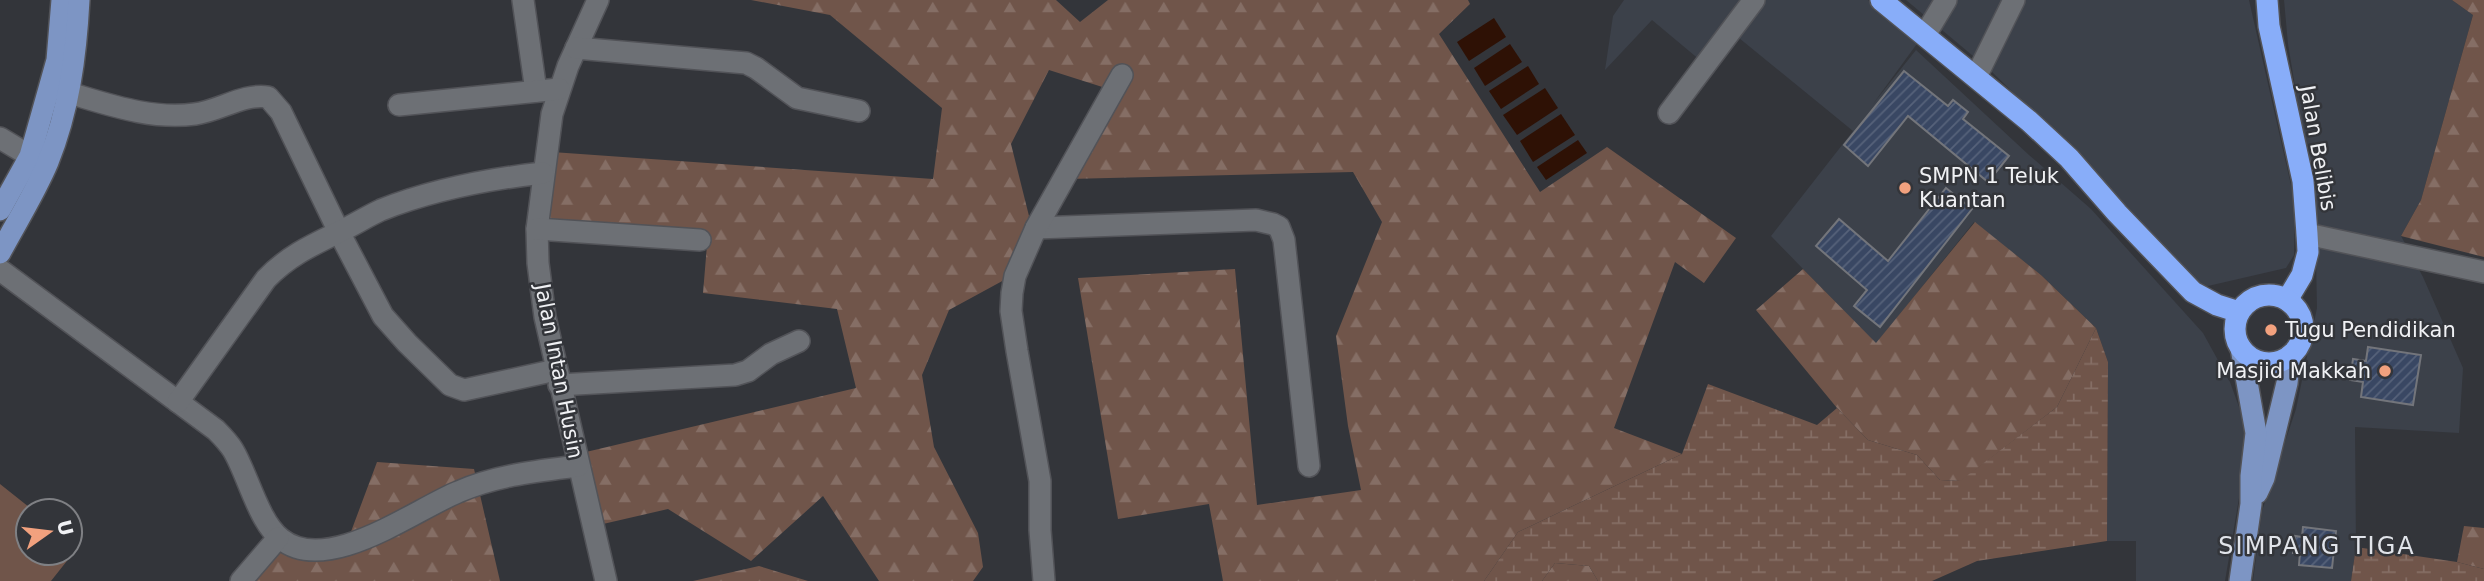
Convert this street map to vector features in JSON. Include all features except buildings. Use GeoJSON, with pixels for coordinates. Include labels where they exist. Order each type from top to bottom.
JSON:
{"type":"FeatureCollection","features":[{"type":"Feature","properties":{"kind":"highway","name":"Jalan Belibis"},"geometry":{"type":"LineString","coordinates":[[2267,0],[2269,26],[2303,181],[2307,234],[2308,252],[2302,275],[2287,300]]}},
{"type":"Feature","properties":{"kind":"highway"},"geometry":{"type":"LineString","coordinates":[[1893,4],[1925,35],[2069,158],[2117,213],[2193,292],[2217,305],[2239,312]]}},
{"type":"Feature","properties":{"kind":"highway"},"geometry":{"type":"LineString","coordinates":[[2277,296],[2287,300],[2295,307],[2303,327],[2302,338],[2290,356],[2280,361],[2258,362],[2241,348],[2235,330],[2239,312],[2246,303],[2255,298],[2277,296]]}},
{"type":"Feature","properties":{"kind":"main road"},"geometry":{"type":"LineString","coordinates":[[0,210],[30,156],[57,60],[62,0]]}},
{"type":"Feature","properties":{"kind":"main road"},"geometry":{"type":"LineString","coordinates":[[0,253],[47,163],[69,93],[76,57],[79,0]]}},
{"type":"Feature","properties":{"kind":"main road"},"geometry":{"type":"LineString","coordinates":[[2240,581],[2251,504],[2256,433],[2241,348]]}},
{"type":"Feature","properties":{"kind":"main road"},"geometry":{"type":"LineString","coordinates":[[2251,504],[2264,478],[2287,383],[2290,356]]}},
{"type":"Feature","properties":{"kind":"street"},"geometry":{"type":"LineString","coordinates":[[523,0],[536,92]]}},
{"type":"Feature","properties":{"kind":"street","name":"Jalan Intan Husin"},"geometry":{"type":"LineString","coordinates":[[598,0],[559,89],[552,114],[537,229],[545,317],[606,581]]}},
{"type":"Feature","properties":{"kind":"street"},"geometry":{"type":"LineString","coordinates":[[1669,113],[1754,0]]}},
{"type":"Feature","properties":{"kind":"street"},"geometry":{"type":"LineString","coordinates":[[1925,35],[1946,0]]}},
{"type":"Feature","properties":{"kind":"street"},"geometry":{"type":"LineString","coordinates":[[1976,77],[2014,0]]}},
{"type":"Feature","properties":{"kind":"street"},"geometry":{"type":"LineString","coordinates":[[576,48],[746,63],[797,97],[859,111]]}},
{"type":"Feature","properties":{"kind":"street"},"geometry":{"type":"LineString","coordinates":[[1044,581],[1040,481],[1011,311],[1015,276],[1036,228],[1122,75]]}},
{"type":"Feature","properties":{"kind":"street"},"geometry":{"type":"LineString","coordinates":[[399,105],[559,89]]}},
{"type":"Feature","properties":{"kind":"street"},"geometry":{"type":"LineString","coordinates":[[69,93],[140,113],[176,116],[221,108],[253,96],[268,97],[277,106],[383,316],[450,385],[464,390],[514,378],[735,375],[748,372],[771,354],[799,341]]}},
{"type":"Feature","properties":{"kind":"street"},"geometry":{"type":"LineString","coordinates":[[0,138],[30,156]]}},
{"type":"Feature","properties":{"kind":"street"},"geometry":{"type":"LineString","coordinates":[[178,402],[266,279],[283,262],[305,248],[380,211],[437,192],[494,178],[543,173]]}},
{"type":"Feature","properties":{"kind":"street"},"geometry":{"type":"LineString","coordinates":[[1036,228],[1256,220],[1267,221],[1279,228],[1284,240],[1289,275],[1309,466]]}},
{"type":"Feature","properties":{"kind":"street"},"geometry":{"type":"LineString","coordinates":[[537,229],[700,240]]}},
{"type":"Feature","properties":{"kind":"street"},"geometry":{"type":"LineString","coordinates":[[2307,234],[2484,272]]}},
{"type":"Feature","properties":{"kind":"street"},"geometry":{"type":"LineString","coordinates":[[0,270],[216,430],[233,451],[262,514],[278,538],[299,548],[311,550],[349,545],[459,491],[525,472],[578,466]]}},
{"type":"Feature","properties":{"kind":"street"},"geometry":{"type":"LineString","coordinates":[[241,581],[278,538]]}},
{"type":"Feature","properties":{"kind":"shaded area"},"geometry":{"type":"Polygon","coordinates":[[[1624,0],[1868,0],[1919,41],[1873,104],[1916,50],[2091,209],[2203,333],[2230,382],[2247,429],[2248,445],[2225,581],[2136,581],[2136,541],[2107,541],[2108,362],[2096,328],[2041,275],[1974,222],[1876,344],[1771,236],[1853,131],[1728,29],[1701,61],[1652,20],[1605,70],[1613,16],[1624,0]]]}},
{"type":"Feature","properties":{"kind":"shaded area"},"geometry":{"type":"Polygon","coordinates":[[[1906,0],[2249,0],[2295,203],[2294,255],[2286,268],[2208,286],[2196,285],[2090,168],[1991,71],[1906,0]]]}},
{"type":"Feature","properties":{"kind":"shaded area"},"geometry":{"type":"Polygon","coordinates":[[[2284,0],[2452,0],[2473,15],[2421,200],[2401,236],[2423,277],[2463,368],[2459,433],[2355,427],[2356,547],[2351,581],[2253,581],[2262,511],[2296,409],[2317,308],[2315,207],[2288,44],[2284,0]]]}},
{"type":"Feature","properties":{"kind":"shaded area"},"geometry":{"type":"Polygon","coordinates":[[[1494,18],[1506,37],[1469,61],[1457,42],[1494,18]]]}},
{"type":"Feature","properties":{"kind":"shaded area"},"geometry":{"type":"Polygon","coordinates":[[[1510,44],[1522,62],[1485,86],[1474,68],[1510,44]]]}},
{"type":"Feature","properties":{"kind":"shaded area"},"geometry":{"type":"Polygon","coordinates":[[[1528,66],[1539,84],[1501,109],[1489,91],[1528,66]]]}},
{"type":"Feature","properties":{"kind":"shaded area"},"geometry":{"type":"Polygon","coordinates":[[[1545,88],[1558,108],[1517,135],[1503,115],[1545,88]]]}},
{"type":"Feature","properties":{"kind":"shaded area"},"geometry":{"type":"Polygon","coordinates":[[[1561,114],[1575,135],[1533,162],[1520,141],[1561,114]]]}},
{"type":"Feature","properties":{"kind":"shaded area"},"geometry":{"type":"Polygon","coordinates":[[[1578,140],[1587,153],[1546,180],[1537,167],[1578,140]]]}},
{"type":"Feature","properties":{"kind":"green space"},"geometry":{"type":"Polygon","coordinates":[[[751,0],[1056,0],[1080,22],[1108,0],[1468,0],[1470,4],[1439,34],[1540,192],[1607,147],[1736,238],[1704,283],[1675,262],[1614,428],[1682,454],[1518,532],[1484,581],[1223,581],[1209,504],[1118,519],[1078,278],[1235,269],[1257,505],[1361,490],[1348,426],[1336,336],[1382,222],[1353,172],[1068,179],[1118,92],[1049,70],[1011,144],[1029,216],[1006,279],[949,310],[922,375],[934,447],[978,533],[983,567],[973,581],[879,581],[823,496],[751,561],[668,509],[603,524],[586,452],[856,388],[837,309],[703,293],[708,233],[544,223],[552,152],[933,179],[942,108],[830,15],[751,0]]]}},
{"type":"Feature","properties":{"kind":"green space"},"geometry":{"type":"Polygon","coordinates":[[[2452,0],[2484,0],[2484,257],[2401,236],[2421,200],[2473,15],[2452,0]]]}},
{"type":"Feature","properties":{"kind":"green space"},"geometry":{"type":"Polygon","coordinates":[[[1975,222],[2041,275],[2096,328],[2057,407],[1961,481],[1940,480],[1917,455],[1868,440],[1837,408],[1756,310],[1803,269],[1876,343],[1975,222]]]}},
{"type":"Feature","properties":{"kind":"green space"},"geometry":{"type":"Polygon","coordinates":[[[2096,328],[2108,362],[2107,541],[1977,561],[1932,581],[1598,581],[1589,566],[1555,563],[1542,581],[1484,581],[1518,532],[1682,454],[1708,384],[1817,425],[1837,408],[1868,440],[1917,455],[1940,480],[1960,481],[2057,407],[2096,328]]]}},
{"type":"Feature","properties":{"kind":"green space"},"geometry":{"type":"Polygon","coordinates":[[[377,462],[474,469],[500,581],[252,581],[284,533],[304,544],[349,537],[377,462]]]}},
{"type":"Feature","properties":{"kind":"green space"},"geometry":{"type":"Polygon","coordinates":[[[0,484],[16,497],[14,497],[14,567],[62,567],[51,581],[0,581],[0,484]]]}},
{"type":"Feature","properties":{"kind":"green space"},"geometry":{"type":"Polygon","coordinates":[[[2464,526],[2484,528],[2484,569],[2457,562],[2464,526]]]}},
{"type":"Feature","properties":{"kind":"green space"},"geometry":{"type":"Polygon","coordinates":[[[2356,547],[2457,562],[2484,569],[2484,581],[2351,581],[2356,547]]]}},
{"type":"Feature","properties":{"kind":"green space"},"geometry":{"type":"Polygon","coordinates":[[[1555,563],[1589,566],[1598,581],[1542,581],[1555,563]]]}},
{"type":"Feature","properties":{"kind":"green space"},"geometry":{"type":"Polygon","coordinates":[[[759,566],[808,581],[693,581],[759,566]]]}},
{"type":"Feature","properties":{"kind":"place","name":"SMPN 1 Teluk Kuantan"},"geometry":{"type":"Point","coordinates":[1905,188]}},
{"type":"Feature","properties":{"kind":"place","name":"Tugu Pendidikan"},"geometry":{"type":"Point","coordinates":[2271,330]}},
{"type":"Feature","properties":{"kind":"place","name":"Masjid Makkah"},"geometry":{"type":"Point","coordinates":[2385,371]}},
{"type":"Feature","properties":{"kind":"district","name":"SIMPANG TIGA"},"geometry":{"type":"Point","coordinates":[2317,546]}}]}
